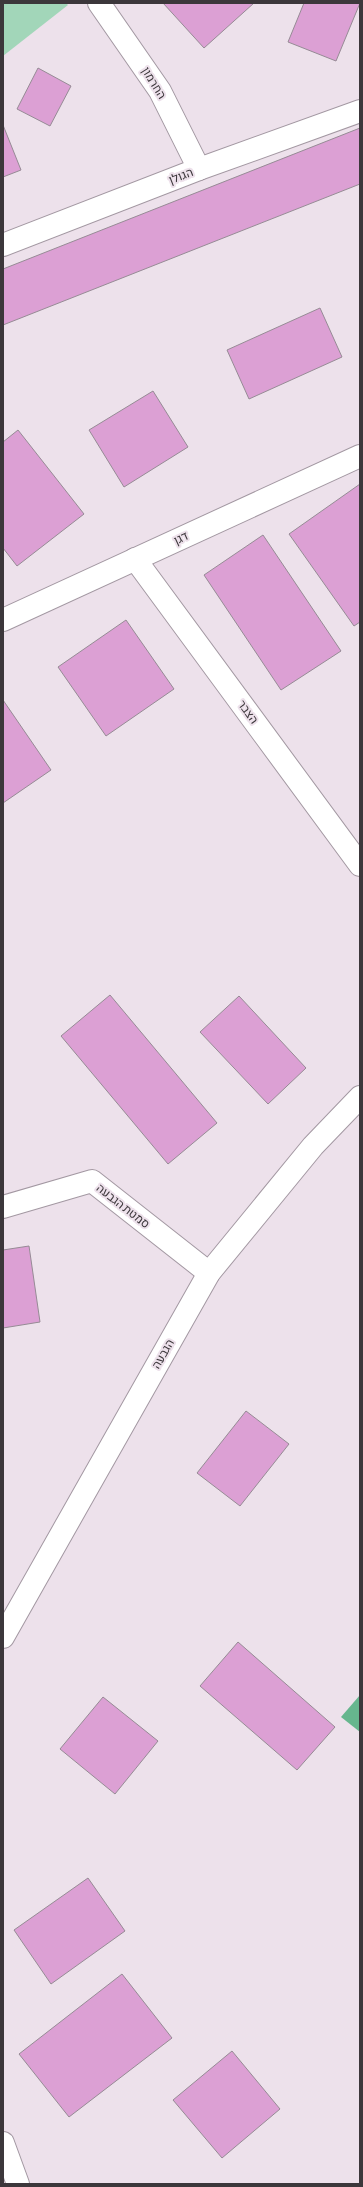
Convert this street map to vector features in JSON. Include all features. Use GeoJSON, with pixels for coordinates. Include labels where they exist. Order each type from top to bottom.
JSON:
{"type":"FeatureCollection","features":[{"type":"Feature","properties":{"kind":"street","name":"החרמון"},"geometry":{"type":"LineString","coordinates":[[99,3],[160,91],[199,169]]}},
{"type":"Feature","properties":{"kind":"street","name":"הגולן"},"geometry":{"type":"LineString","coordinates":[[3,246],[199,169],[360,111]]}},
{"type":"Feature","properties":{"kind":"street","name":"דגן"},"geometry":{"type":"LineString","coordinates":[[3,620],[360,456]]}},
{"type":"Feature","properties":{"kind":"street","name":"הצבר"},"geometry":{"type":"LineString","coordinates":[[135,559],[360,865]]}},
{"type":"Feature","properties":{"kind":"street","name":"הגבעה"},"geometry":{"type":"LineString","coordinates":[[3,1636],[209,1273],[313,1146],[360,1097]]}},
{"type":"Feature","properties":{"kind":"street","name":"סמטת הגבעה"},"geometry":{"type":"LineString","coordinates":[[3,1207],[92,1181],[209,1273]]}},
{"type":"Feature","properties":{"kind":"street"},"geometry":{"type":"LineString","coordinates":[[3,2143],[18,2184]]}},
{"type":"Feature","properties":{"kind":"shaded area"},"geometry":{"type":"Polygon","coordinates":[[[3,3],[66,3],[68,5],[3,56],[3,3]]]}},
{"type":"Feature","properties":{"kind":"shaded area"},"geometry":{"type":"Polygon","coordinates":[[[360,1695],[360,1732],[341,1717],[360,1695]]]}},
{"type":"Feature","properties":{"kind":"building"},"geometry":{"type":"Polygon","coordinates":[[[163,3],[254,3],[204,48],[163,3]]]}},
{"type":"Feature","properties":{"kind":"building"},"geometry":{"type":"Polygon","coordinates":[[[304,3],[360,3],[336,61],[288,42],[304,3]]]}},
{"type":"Feature","properties":{"kind":"building"},"geometry":{"type":"Polygon","coordinates":[[[38,68],[71,86],[50,126],[17,109],[38,68]]]}},
{"type":"Feature","properties":{"kind":"building"},"geometry":{"type":"Polygon","coordinates":[[[3,125],[21,170],[3,177],[3,125]]]}},
{"type":"Feature","properties":{"kind":"building"},"geometry":{"type":"Polygon","coordinates":[[[360,128],[360,184],[3,325],[3,269],[360,128]]]}},
{"type":"Feature","properties":{"kind":"building"},"geometry":{"type":"Polygon","coordinates":[[[320,308],[342,357],[249,399],[227,350],[320,308]]]}},
{"type":"Feature","properties":{"kind":"building"},"geometry":{"type":"Polygon","coordinates":[[[153,391],[188,447],[124,487],[89,430],[153,391]]]}},
{"type":"Feature","properties":{"kind":"building"},"geometry":{"type":"Polygon","coordinates":[[[18,430],[84,514],[17,566],[3,548],[3,442],[18,430]]]}},
{"type":"Feature","properties":{"kind":"building"},"geometry":{"type":"Polygon","coordinates":[[[360,484],[360,622],[354,626],[289,534],[360,484]]]}},
{"type":"Feature","properties":{"kind":"building"},"geometry":{"type":"Polygon","coordinates":[[[263,535],[341,651],[281,690],[204,575],[263,535]]]}},
{"type":"Feature","properties":{"kind":"building"},"geometry":{"type":"Polygon","coordinates":[[[126,620],[174,689],[106,736],[58,667],[126,620]]]}},
{"type":"Feature","properties":{"kind":"building"},"geometry":{"type":"Polygon","coordinates":[[[3,700],[51,770],[3,803],[3,700]]]}},
{"type":"Feature","properties":{"kind":"building"},"geometry":{"type":"Polygon","coordinates":[[[110,995],[217,1123],[168,1164],[61,1036],[110,995]]]}},
{"type":"Feature","properties":{"kind":"building"},"geometry":{"type":"Polygon","coordinates":[[[239,996],[306,1068],[268,1104],[200,1032],[239,996]]]}},
{"type":"Feature","properties":{"kind":"building"},"geometry":{"type":"Polygon","coordinates":[[[29,1246],[40,1322],[3,1328],[3,1250],[29,1246]]]}},
{"type":"Feature","properties":{"kind":"building"},"geometry":{"type":"Polygon","coordinates":[[[246,1411],[289,1444],[240,1506],[197,1473],[246,1411]]]}},
{"type":"Feature","properties":{"kind":"building"},"geometry":{"type":"Polygon","coordinates":[[[238,1642],[335,1727],[297,1770],[200,1686],[238,1642]]]}},
{"type":"Feature","properties":{"kind":"building"},"geometry":{"type":"Polygon","coordinates":[[[103,1697],[158,1741],[115,1794],[60,1749],[103,1697]]]}},
{"type":"Feature","properties":{"kind":"building"},"geometry":{"type":"Polygon","coordinates":[[[88,1878],[125,1931],[51,1984],[14,1930],[88,1878]]]}},
{"type":"Feature","properties":{"kind":"building"},"geometry":{"type":"Polygon","coordinates":[[[122,1974],[172,2038],[69,2117],[19,2054],[122,1974]]]}},
{"type":"Feature","properties":{"kind":"building"},"geometry":{"type":"Polygon","coordinates":[[[232,2051],[280,2109],[222,2158],[173,2100],[232,2051]]]}}]}
